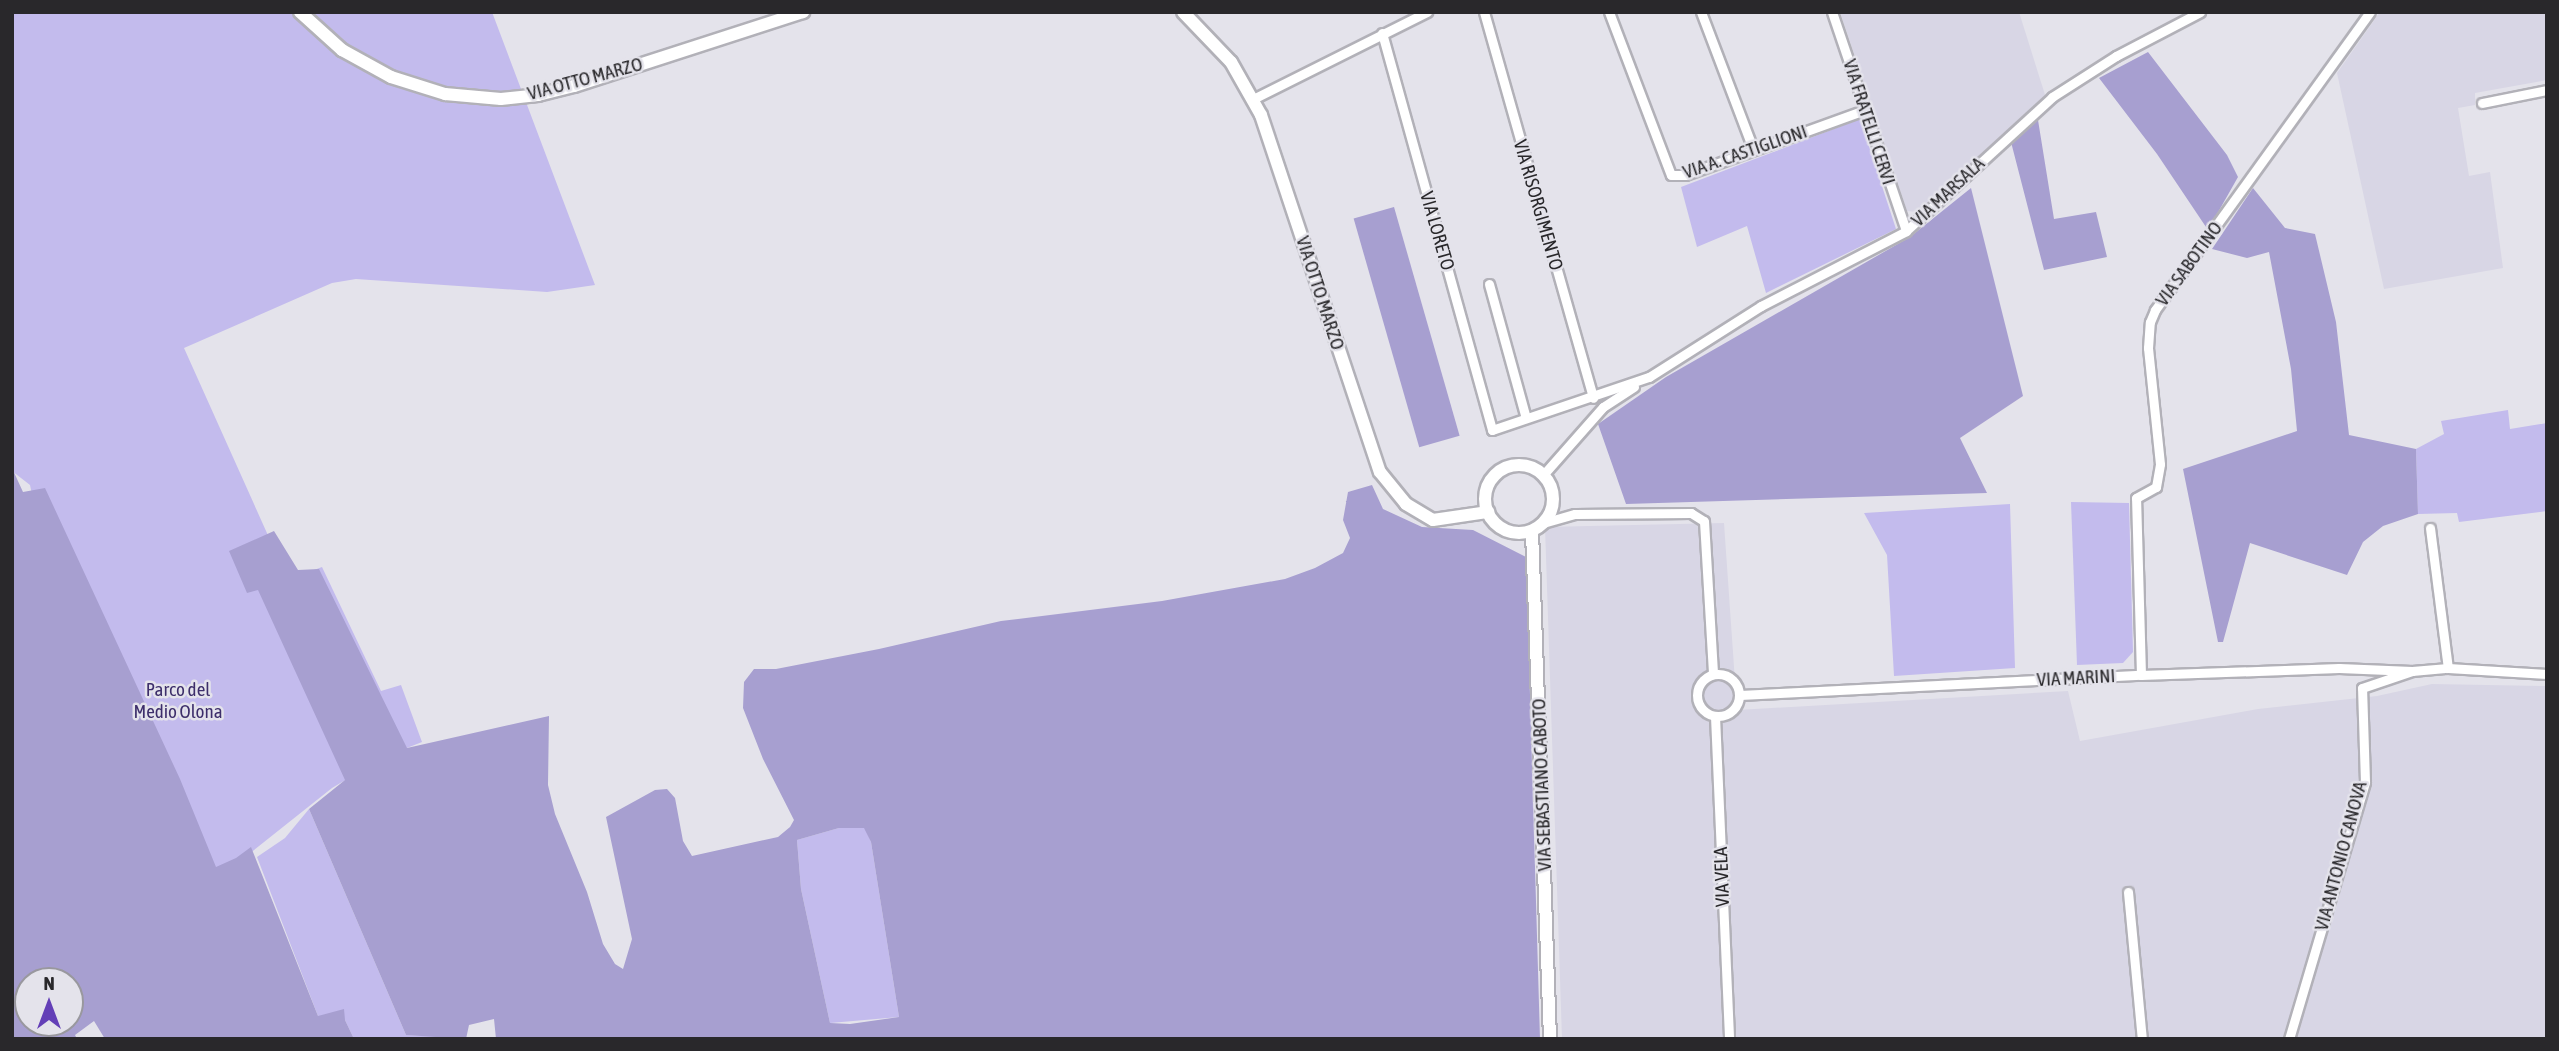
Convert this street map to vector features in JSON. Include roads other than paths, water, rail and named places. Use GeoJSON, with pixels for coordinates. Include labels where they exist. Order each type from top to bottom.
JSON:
{"type":"FeatureCollection","features":[{"type":"Feature","properties":{"kind":"street","name":"VIA OTTO MARZO"},"geometry":{"type":"LineString","coordinates":[[300,12],[342,50],[391,77],[444,94],[500,99],[565,89],[803,12]]}},
{"type":"Feature","properties":{"kind":"street","name":"VIA OTTO MARZO"},"geometry":{"type":"LineString","coordinates":[[1183,12],[1218,46],[1254,100],[1268,134],[1380,472],[1406,504],[1433,520],[1488,512]]}},
{"type":"Feature","properties":{"kind":"street"},"geometry":{"type":"LineString","coordinates":[[1254,100],[1427,12]]}},
{"type":"Feature","properties":{"kind":"street","name":"VIA RISORGIMENTO"},"geometry":{"type":"LineString","coordinates":[[1484,12],[1593,398]]}},
{"type":"Feature","properties":{"kind":"street","name":"VIA A. CASTIGLIONI"},"geometry":{"type":"LineString","coordinates":[[1609,12],[1671,175],[1685,175],[1865,110]]}},
{"type":"Feature","properties":{"kind":"street"},"geometry":{"type":"LineString","coordinates":[[1701,12],[1753,149]]}},
{"type":"Feature","properties":{"kind":"street","name":"VIA FRATELLI CERVI"},"geometry":{"type":"LineString","coordinates":[[1832,12],[1906,231]]}},
{"type":"Feature","properties":{"kind":"street","name":"VIA MARSALA"},"geometry":{"type":"LineString","coordinates":[[1544,475],[1603,407],[1761,306],[1906,231],[2052,97],[2116,56],[2200,12]]}},
{"type":"Feature","properties":{"kind":"street","name":"VIA SABOTINO"},"geometry":{"type":"LineString","coordinates":[[2141,675],[2136,498],[2156,486],[2160,464],[2148,348],[2150,323],[2155,310],[2371,12]]}},
{"type":"Feature","properties":{"kind":"street","name":"VIA LORETO"},"geometry":{"type":"LineString","coordinates":[[1382,33],[1492,430]]}},
{"type":"Feature","properties":{"kind":"street"},"geometry":{"type":"LineString","coordinates":[[2482,103],[2547,90]]}},
{"type":"Feature","properties":{"kind":"street"},"geometry":{"type":"LineString","coordinates":[[1489,284],[1526,418]]}},
{"type":"Feature","properties":{"kind":"street","name":"VIA MARSALA"},"geometry":{"type":"LineString","coordinates":[[1492,430],[1649,377]]}},
{"type":"Feature","properties":{"kind":"street"},"geometry":{"type":"LineString","coordinates":[[1523,466],[1544,475],[1553,494],[1553,505],[1538,527],[1522,533],[1502,528],[1488,512],[1487,489],[1500,471],[1523,466]]}},
{"type":"Feature","properties":{"kind":"street","name":"VIA VELA"},"geometry":{"type":"LineString","coordinates":[[1538,527],[1575,514],[1691,513],[1704,521],[1713,674],[1701,682],[1697,696],[1702,709],[1715,716],[1729,1039]]}},
{"type":"Feature","properties":{"kind":"street","name":"VIA SEBASTIANO CABOTO"},"geometry":{"type":"LineString","coordinates":[[1538,527],[1550,1039]]}},
{"type":"Feature","properties":{"kind":"street"},"geometry":{"type":"LineString","coordinates":[[2430,528],[2448,668]]}},
{"type":"Feature","properties":{"kind":"street","name":"VIA MARINI"},"geometry":{"type":"LineString","coordinates":[[1740,695],[2141,675],[2339,668],[2412,671]]}},
{"type":"Feature","properties":{"kind":"street","name":"VIA ANTONIO CANOVA"},"geometry":{"type":"LineString","coordinates":[[2289,1039],[2365,782],[2362,688],[2412,671],[2448,668],[2547,674]]}},
{"type":"Feature","properties":{"kind":"street"},"geometry":{"type":"LineString","coordinates":[[1713,674],[1732,678],[1740,695],[1735,709],[1715,716]]}},
{"type":"Feature","properties":{"kind":"street"},"geometry":{"type":"LineString","coordinates":[[2128,892],[2142,1039]]}},
{"type":"Feature","properties":{"kind":"park label","name":"Parco del Medio Olona"},"geometry":{"type":"Point","coordinates":[178,701]}}]}
